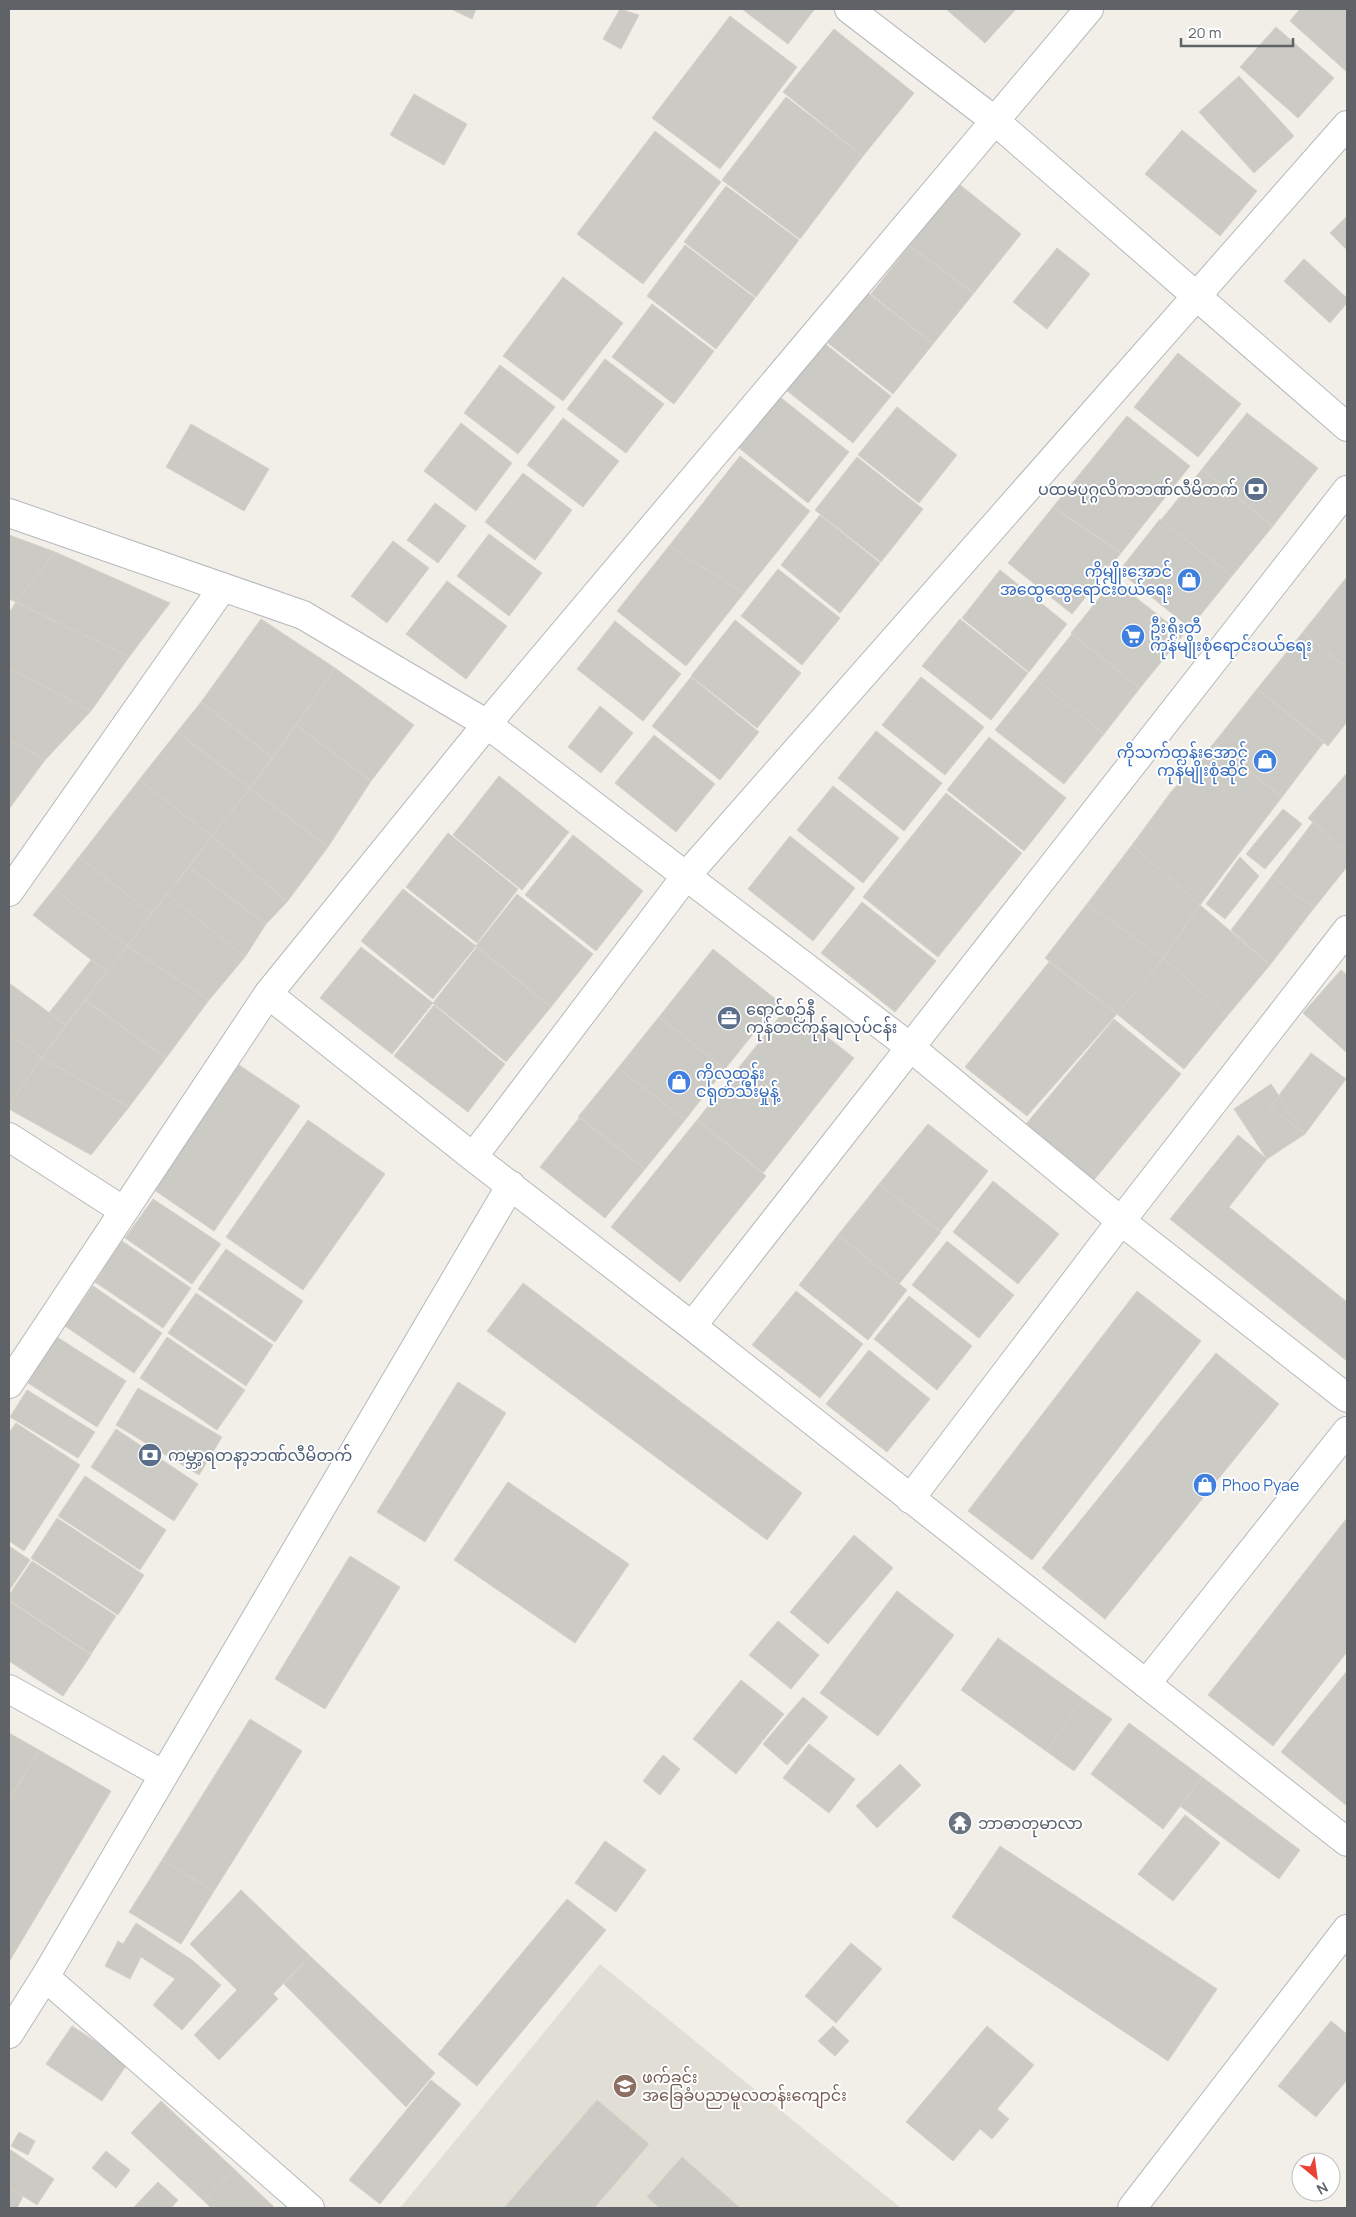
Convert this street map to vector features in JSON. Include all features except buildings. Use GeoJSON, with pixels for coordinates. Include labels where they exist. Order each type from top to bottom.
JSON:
{"type":"FeatureCollection","features":[{"type":"Feature","properties":{"kind":"street"},"geometry":{"type":"LineString","coordinates":[[849,9],[994,120],[1347,426]]}},
{"type":"Feature","properties":{"kind":"street"},"geometry":{"type":"LineString","coordinates":[[9,1384],[268,994],[488,724],[1089,9]]}},
{"type":"Feature","properties":{"kind":"street"},"geometry":{"type":"LineString","coordinates":[[473,1158],[686,876],[1347,125]]}},
{"type":"Feature","properties":{"kind":"street"},"geometry":{"type":"LineString","coordinates":[[692,1326],[1347,490]]}},
{"type":"Feature","properties":{"kind":"street"},"geometry":{"type":"LineString","coordinates":[[9,513],[303,615],[488,724],[910,1047],[1121,1221],[1347,1398]]}},
{"type":"Feature","properties":{"kind":"street"},"geometry":{"type":"LineString","coordinates":[[9,892],[223,586]]}},
{"type":"Feature","properties":{"kind":"street"},"geometry":{"type":"LineString","coordinates":[[910,1499],[1121,1221],[1347,930]]}},
{"type":"Feature","properties":{"kind":"street"},"geometry":{"type":"LineString","coordinates":[[268,994],[473,1158],[692,1326],[1347,1842]]}},
{"type":"Feature","properties":{"kind":"street"},"geometry":{"type":"LineString","coordinates":[[9,1137],[124,1211]]}},
{"type":"Feature","properties":{"kind":"street"},"geometry":{"type":"LineString","coordinates":[[9,2034],[45,1977],[510,1185]]}},
{"type":"Feature","properties":{"kind":"street"},"geometry":{"type":"LineString","coordinates":[[1146,1684],[1347,1430]]}},
{"type":"Feature","properties":{"kind":"street"},"geometry":{"type":"LineString","coordinates":[[9,1689],[164,1775]]}},
{"type":"Feature","properties":{"kind":"street"},"geometry":{"type":"LineString","coordinates":[[1132,2208],[1347,1929]]}},
{"type":"Feature","properties":{"kind":"street"},"geometry":{"type":"LineString","coordinates":[[45,1977],[310,2208]]}},
{"type":"Feature","properties":{"kind":"shaded area","name":"ဖက်ခင်း အခြေခံပညာမူလတန်းကျောင်း"},"geometry":{"type":"Polygon","coordinates":[[[600,1964],[901,2208],[400,2208],[600,1964]]]}},
{"type":"Feature","properties":{"kind":"place","name":"ပထမပုဂ္ဂလိကဘဏ်လီမိတက်"},"geometry":{"type":"Point","coordinates":[1256,489]}},
{"type":"Feature","properties":{"kind":"place","name":"ကိုမျိုးအောင် အထွေထွေရောင်းဝယ်ရေး"},"geometry":{"type":"Point","coordinates":[1189,580]}},
{"type":"Feature","properties":{"kind":"place","name":"ဦးရှိုးတီ ကုန်မျိုးစုံရောင်းဝယ်ရေး"},"geometry":{"type":"Point","coordinates":[1133,636]}},
{"type":"Feature","properties":{"kind":"place","name":"ကိုသက်ထွန်းအောင် ကုန်မျိုးစုံဆိုင်"},"geometry":{"type":"Point","coordinates":[1265,761]}},
{"type":"Feature","properties":{"kind":"place","name":"ရောင်စဉ်နီ ကုန်တင်ကုန်ချလုပ်ငန်း"},"geometry":{"type":"Point","coordinates":[729,1018]}},
{"type":"Feature","properties":{"kind":"place","name":"ကိုလှထွန်း ငရုတ်သီးမှုန့်"},"geometry":{"type":"Point","coordinates":[679,1082]}},
{"type":"Feature","properties":{"kind":"place","name":"ကမ္ဘာ့ရတနာ့ဘဏ်လီမိတက်"},"geometry":{"type":"Point","coordinates":[150,1455]}},
{"type":"Feature","properties":{"kind":"place","name":"Phoo Pyae"},"geometry":{"type":"Point","coordinates":[1205,1485]}},
{"type":"Feature","properties":{"kind":"place","name":"ဘာဓာတုမာလာ"},"geometry":{"type":"Point","coordinates":[960,1823]}},
{"type":"Feature","properties":{"kind":"place","name":"ဖက်ခင်း အခြေခံပညာမူလတန်းကျောင်း"},"geometry":{"type":"Point","coordinates":[625,2086]}}]}
